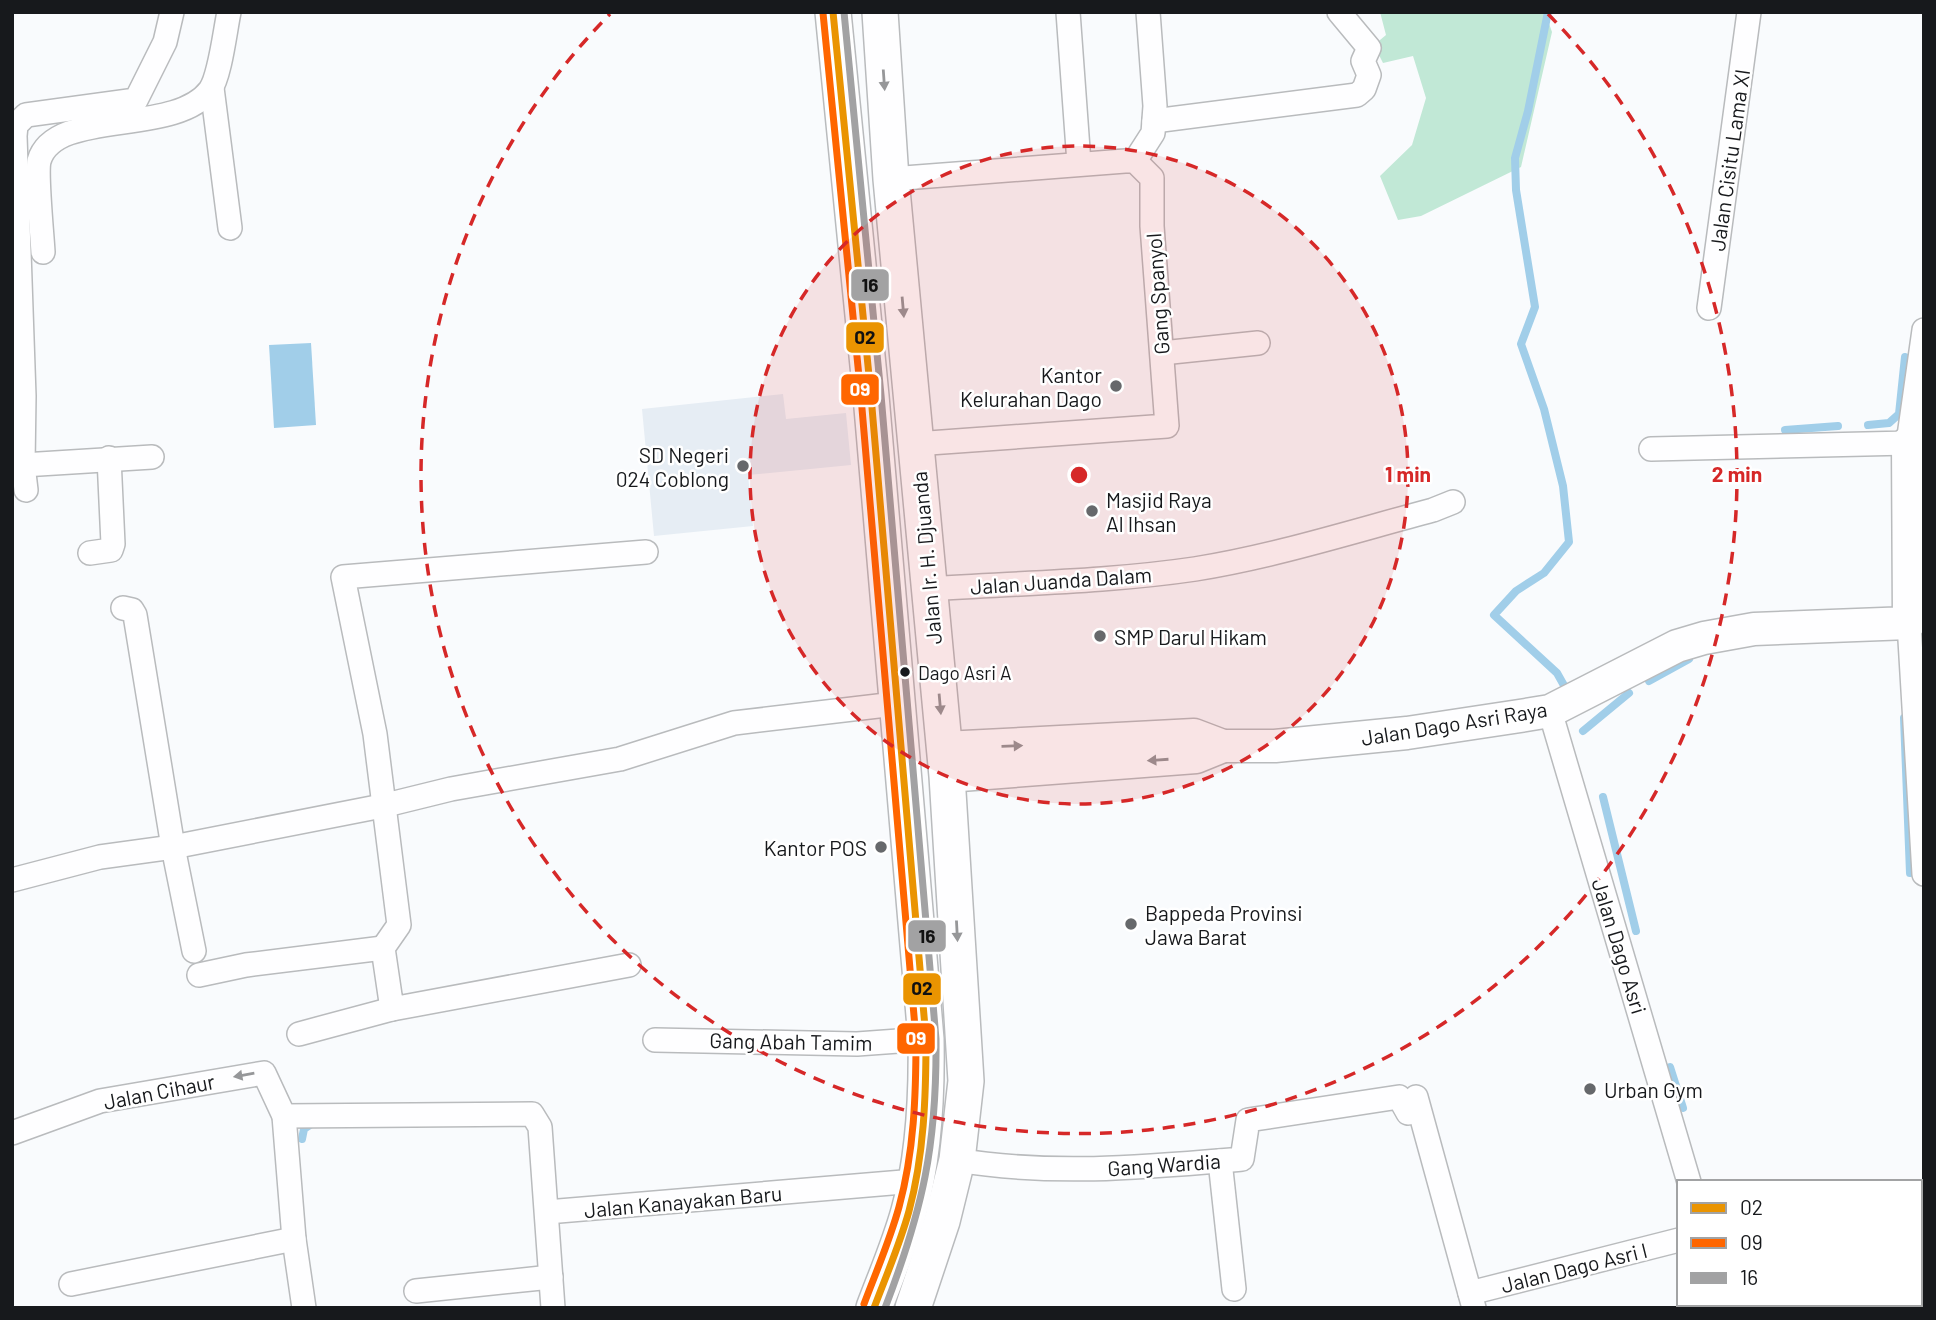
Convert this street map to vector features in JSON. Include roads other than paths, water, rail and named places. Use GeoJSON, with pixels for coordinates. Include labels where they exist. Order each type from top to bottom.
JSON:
{"type":"FeatureCollection","features":[{"type":"Feature","properties":{"kind":"main road","name":"Jalan Ir. H. Djuanda"},"geometry":{"type":"LineString","coordinates":[[833,12],[926,1039],[927,1079],[915,1181],[909,1212],[874,1308]]}},
{"type":"Feature","properties":{"kind":"main road","name":"Jalan Ir. H. Djuanda"},"geometry":{"type":"LineString","coordinates":[[880,12],[891,179],[946,762],[966,1081],[957,1160],[942,1221],[913,1308]]}},
{"type":"Feature","properties":{"kind":"main road"},"geometry":{"type":"LineString","coordinates":[[927,1079],[966,1081]]}},
{"type":"Feature","properties":{"kind":"street"},"geometry":{"type":"LineString","coordinates":[[26,490],[23,465],[14,128],[26,115],[136,100],[165,42],[172,12]]}},
{"type":"Feature","properties":{"kind":"street"},"geometry":{"type":"LineString","coordinates":[[229,12],[212,88],[230,228]]}},
{"type":"Feature","properties":{"kind":"street"},"geometry":{"type":"LineString","coordinates":[[1068,12],[1079,163]]}},
{"type":"Feature","properties":{"kind":"street"},"geometry":{"type":"LineString","coordinates":[[891,179],[1079,163],[1135,161],[1153,133],[1148,12]]}},
{"type":"Feature","properties":{"kind":"street"},"geometry":{"type":"LineString","coordinates":[[1154,121],[1357,95],[1364,89],[1369,75],[1363,61],[1369,48],[1339,12]]}},
{"type":"Feature","properties":{"kind":"street","name":"Jalan Cisitu Lama XI"},"geometry":{"type":"LineString","coordinates":[[1709,308],[1749,12]]}},
{"type":"Feature","properties":{"kind":"street"},"geometry":{"type":"LineString","coordinates":[[43,252],[39,161],[52,142],[74,131],[161,117],[192,108],[212,88]]}},
{"type":"Feature","properties":{"kind":"street","name":"Gang Spanyol"},"geometry":{"type":"LineString","coordinates":[[915,444],[1167,426],[1152,226],[1152,178],[1135,161]]}},
{"type":"Feature","properties":{"kind":"street"},"geometry":{"type":"LineString","coordinates":[[857,255],[898,252]]}},
{"type":"Feature","properties":{"kind":"street"},"geometry":{"type":"LineString","coordinates":[[1924,330],[1916,443],[1909,623],[1924,874]]}},
{"type":"Feature","properties":{"kind":"street"},"geometry":{"type":"LineString","coordinates":[[1161,354],[1258,343]]}},
{"type":"Feature","properties":{"kind":"street"},"geometry":{"type":"LineString","coordinates":[[1651,449],[1916,443]]}},
{"type":"Feature","properties":{"kind":"street"},"geometry":{"type":"LineString","coordinates":[[23,465],[152,457]]}},
{"type":"Feature","properties":{"kind":"street"},"geometry":{"type":"LineString","coordinates":[[90,553],[111,550],[113,544],[109,458]]}},
{"type":"Feature","properties":{"kind":"street","name":"Jalan Juanda Dalam"},"geometry":{"type":"LineString","coordinates":[[929,589],[1137,576],[1193,569],[1262,556],[1433,510],[1453,502]]}},
{"type":"Feature","properties":{"kind":"street"},"geometry":{"type":"LineString","coordinates":[[392,1009],[383,947],[399,925],[366,683],[343,577],[646,552]]}},
{"type":"Feature","properties":{"kind":"street"},"geometry":{"type":"LineString","coordinates":[[123,608],[132,610],[135,615],[173,847],[194,951]]}},
{"type":"Feature","properties":{"kind":"street","name":"Jalan Dago Asri Raya"},"geometry":{"type":"LineString","coordinates":[[946,762],[1194,735],[1223,746],[1275,746],[1406,733],[1550,711],[1677,646],[1704,638],[1754,629],[1909,623]]}},
{"type":"Feature","properties":{"kind":"street"},"geometry":{"type":"LineString","coordinates":[[12,880],[100,857],[173,847],[382,806],[451,789],[620,759],[734,723],[895,704]]}},
{"type":"Feature","properties":{"kind":"street","name":"Jalan Dago Asri"},"geometry":{"type":"LineString","coordinates":[[1550,711],[1688,1180]]}},
{"type":"Feature","properties":{"kind":"street"},"geometry":{"type":"LineString","coordinates":[[199,975],[246,965],[383,947]]}},
{"type":"Feature","properties":{"kind":"street"},"geometry":{"type":"LineString","coordinates":[[299,1034],[392,1009],[629,965]]}},
{"type":"Feature","properties":{"kind":"street","name":"Gang Abah Tamim"},"geometry":{"type":"LineString","coordinates":[[655,1040],[857,1044],[926,1039]]}},
{"type":"Feature","properties":{"kind":"street","name":"Jalan Cihaur"},"geometry":{"type":"LineString","coordinates":[[14,1128],[100,1101],[261,1072],[267,1076],[284,1116]]}},
{"type":"Feature","properties":{"kind":"street","name":"Gang Wardia"},"geometry":{"type":"LineString","coordinates":[[957,1160],[1008,1168],[1104,1169],[1220,1161],[1244,1156],[1245,1123],[1248,1120],[1399,1097],[1412,1105],[1472,1300]]}},
{"type":"Feature","properties":{"kind":"street"},"geometry":{"type":"LineString","coordinates":[[304,1308],[294,1239],[284,1116],[532,1114],[540,1127],[554,1308]]}},
{"type":"Feature","properties":{"kind":"street"},"geometry":{"type":"LineString","coordinates":[[1220,1161],[1234,1289]]}},
{"type":"Feature","properties":{"kind":"street","name":"Jalan Kanayakan Baru"},"geometry":{"type":"LineString","coordinates":[[547,1212],[915,1181]]}},
{"type":"Feature","properties":{"kind":"street"},"geometry":{"type":"LineString","coordinates":[[71,1284],[294,1239]]}},
{"type":"Feature","properties":{"kind":"street","name":"Jalan Dago Asri I"},"geometry":{"type":"LineString","coordinates":[[1472,1300],[1677,1241]]}},
{"type":"Feature","properties":{"kind":"street"},"geometry":{"type":"LineString","coordinates":[[416,1292],[551,1277]]}},
{"type":"Feature","properties":{"kind":"water"},"geometry":{"type":"Polygon","coordinates":[[[311,343],[316,425],[274,428],[269,345],[311,343]]]}},
{"type":"Feature","properties":{"kind":"waterway"},"geometry":{"type":"LineString","coordinates":[[1548,12],[1528,111],[1515,158],[1516,190],[1535,307],[1521,344],[1544,409],[1563,486],[1569,542],[1544,573],[1516,591],[1494,615],[1557,673],[1566,689]]}},
{"type":"Feature","properties":{"kind":"waterway"},"geometry":{"type":"LineString","coordinates":[[1868,425],[1889,423],[1899,414],[1905,357]]}},
{"type":"Feature","properties":{"kind":"waterway"},"geometry":{"type":"LineString","coordinates":[[1785,430],[1838,426]]}},
{"type":"Feature","properties":{"kind":"waterway"},"geometry":{"type":"LineString","coordinates":[[1649,681],[1689,659]]}},
{"type":"Feature","properties":{"kind":"waterway"},"geometry":{"type":"LineString","coordinates":[[1583,731],[1629,693]]}},
{"type":"Feature","properties":{"kind":"waterway"},"geometry":{"type":"LineString","coordinates":[[1904,718],[1910,873]]}},
{"type":"Feature","properties":{"kind":"waterway"},"geometry":{"type":"LineString","coordinates":[[1603,797],[1636,931]]}},
{"type":"Feature","properties":{"kind":"waterway"},"geometry":{"type":"LineString","coordinates":[[1670,1067],[1683,1108]]}},
{"type":"Feature","properties":{"kind":"waterway"},"geometry":{"type":"LineString","coordinates":[[302,1139],[304,1129],[313,1123]]}},
{"type":"Feature","properties":{"kind":"place","name":"Kantor Kelurahan Dago"},"geometry":{"type":"Point","coordinates":[1116,386]}},
{"type":"Feature","properties":{"kind":"place","name":"SD Negeri 024 Coblong"},"geometry":{"type":"Point","coordinates":[743,466]}},
{"type":"Feature","properties":{"kind":"place","name":"Masjid Raya Al Ihsan"},"geometry":{"type":"Point","coordinates":[1092,511]}},
{"type":"Feature","properties":{"kind":"place","name":"SMP Darul Hikam"},"geometry":{"type":"Point","coordinates":[1100,636]}},
{"type":"Feature","properties":{"kind":"place","name":"Dago Asri A"},"geometry":{"type":"Point","coordinates":[905,672]}},
{"type":"Feature","properties":{"kind":"place","name":"Kantor POS"},"geometry":{"type":"Point","coordinates":[881,847]}},
{"type":"Feature","properties":{"kind":"place","name":"Bappeda Provinsi Jawa Barat"},"geometry":{"type":"Point","coordinates":[1131,924]}},
{"type":"Feature","properties":{"kind":"place","name":"Urban Gym"},"geometry":{"type":"Point","coordinates":[1590,1089]}}]}
